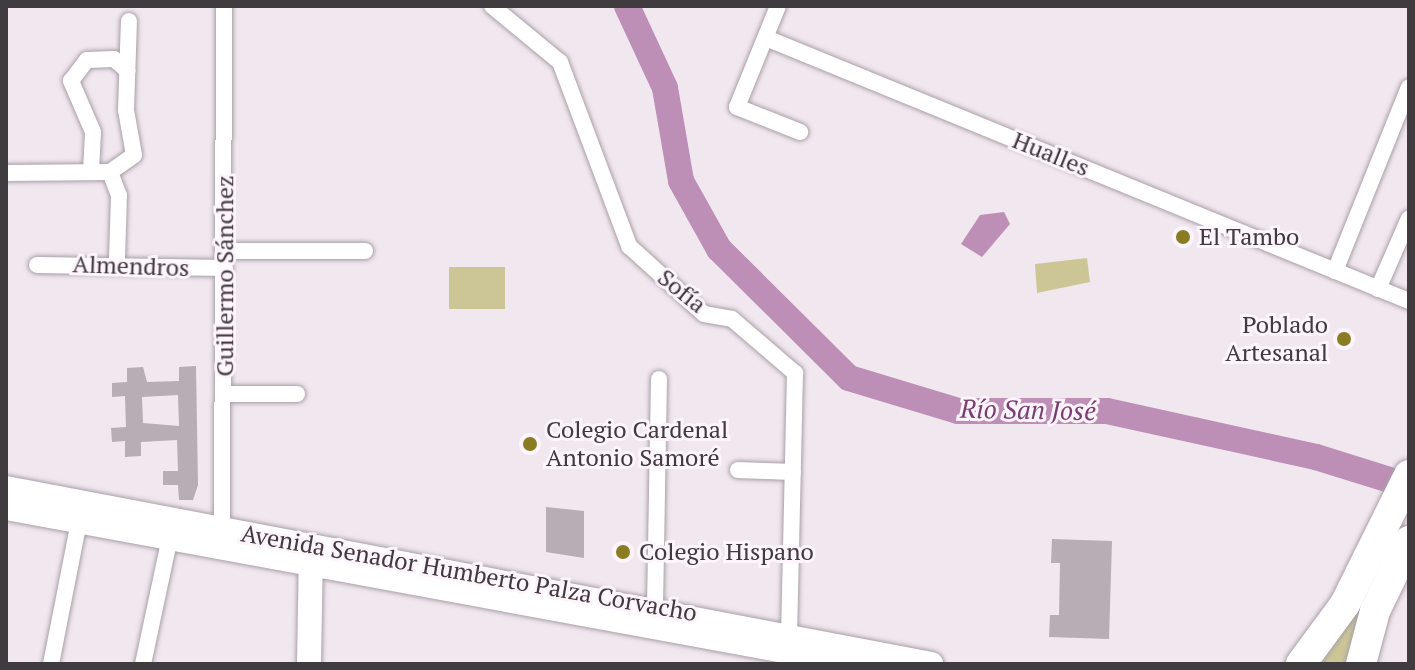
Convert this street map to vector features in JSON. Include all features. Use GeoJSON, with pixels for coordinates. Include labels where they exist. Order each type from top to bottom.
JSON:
{"type":"FeatureCollection","features":[{"type":"Feature","properties":{"kind":"highway"},"geometry":{"type":"LineString","coordinates":[[1301,664],[1340,612],[1409,475]]}},
{"type":"Feature","properties":{"kind":"highway"},"geometry":{"type":"LineString","coordinates":[[1361,664],[1375,611],[1409,541]]}},
{"type":"Feature","properties":{"kind":"main road","name":"Avenida Senador Humberto Palza Corvacho"},"geometry":{"type":"LineString","coordinates":[[6,488],[222,537],[855,664]]}},
{"type":"Feature","properties":{"kind":"main road","name":"Avenida Senador Humberto Palza Corvacho"},"geometry":{"type":"LineString","coordinates":[[6,508],[170,537],[222,537]]}},
{"type":"Feature","properties":{"kind":"main road","name":"Avenida Senador Humberto Palza Corvacho"},"geometry":{"type":"LineString","coordinates":[[311,554],[655,607],[793,650],[931,664]]}},
{"type":"Feature","properties":{"kind":"main road"},"geometry":{"type":"LineString","coordinates":[[309,664],[311,554]]}},
{"type":"Feature","properties":{"kind":"street","name":"Guillermo Sánchez"},"geometry":{"type":"LineString","coordinates":[[222,537],[226,394],[224,6]]}},
{"type":"Feature","properties":{"kind":"street","name":"Sofía"},"geometry":{"type":"LineString","coordinates":[[492,6],[560,62],[629,246],[704,314],[732,319],[795,373],[793,650]]}},
{"type":"Feature","properties":{"kind":"street"},"geometry":{"type":"LineString","coordinates":[[778,6],[737,107],[800,132]]}},
{"type":"Feature","properties":{"kind":"street"},"geometry":{"type":"LineString","coordinates":[[6,173],[110,172],[134,155],[128,71],[129,21]]}},
{"type":"Feature","properties":{"kind":"street","name":"Hualles"},"geometry":{"type":"LineString","coordinates":[[766,38],[1409,301]]}},
{"type":"Feature","properties":{"kind":"street"},"geometry":{"type":"LineString","coordinates":[[91,171],[96,148],[74,93],[77,67],[114,59],[128,71]]}},
{"type":"Feature","properties":{"kind":"street"},"geometry":{"type":"LineString","coordinates":[[1335,271],[1409,87]]}},
{"type":"Feature","properties":{"kind":"street"},"geometry":{"type":"LineString","coordinates":[[110,172],[119,195],[117,260]]}},
{"type":"Feature","properties":{"kind":"street"},"geometry":{"type":"LineString","coordinates":[[1378,289],[1409,218]]}},
{"type":"Feature","properties":{"kind":"street","name":"Almendros"},"geometry":{"type":"LineString","coordinates":[[37,265],[117,260],[128,268],[365,251]]}},
{"type":"Feature","properties":{"kind":"street"},"geometry":{"type":"LineString","coordinates":[[655,607],[659,379]]}},
{"type":"Feature","properties":{"kind":"street"},"geometry":{"type":"LineString","coordinates":[[226,394],[297,394]]}},
{"type":"Feature","properties":{"kind":"street"},"geometry":{"type":"LineString","coordinates":[[738,470],[793,472]]}},
{"type":"Feature","properties":{"kind":"street"},"geometry":{"type":"LineString","coordinates":[[51,664],[79,521]]}},
{"type":"Feature","properties":{"kind":"street"},"geometry":{"type":"LineString","coordinates":[[143,664],[170,537]]}},
{"type":"Feature","properties":{"kind":"shaded area"},"geometry":{"type":"Polygon","coordinates":[[[1004,212],[1010,224],[982,257],[961,244],[980,215],[1004,212]]]}},
{"type":"Feature","properties":{"kind":"shaded area"},"geometry":{"type":"Polygon","coordinates":[[[1087,258],[1090,282],[1037,293],[1035,264],[1087,258]]]}},
{"type":"Feature","properties":{"kind":"shaded area"},"geometry":{"type":"Polygon","coordinates":[[[449,267],[505,267],[505,309],[449,309],[449,267]]]}},
{"type":"Feature","properties":{"kind":"shaded area"},"geometry":{"type":"Polygon","coordinates":[[[1402,525],[1409,526],[1356,664],[1317,664],[1402,525]]]}},
{"type":"Feature","properties":{"kind":"building"},"geometry":{"type":"Polygon","coordinates":[[[196,366],[198,485],[193,500],[179,500],[178,485],[163,485],[163,471],[178,471],[177,440],[141,442],[141,456],[125,457],[125,441],[112,442],[111,428],[126,427],[125,396],[112,397],[112,383],[127,382],[127,368],[143,367],[147,382],[179,381],[179,367],[196,366]],[[178,395],[142,397],[143,423],[179,426],[178,395]]]}},
{"type":"Feature","properties":{"kind":"building"},"geometry":{"type":"Polygon","coordinates":[[[546,507],[584,511],[584,558],[546,552],[546,507]]]}},
{"type":"Feature","properties":{"kind":"building"},"geometry":{"type":"Polygon","coordinates":[[[1052,539],[1112,541],[1109,639],[1049,637],[1050,615],[1059,615],[1060,563],[1051,563],[1052,539]]]}},
{"type":"Feature","properties":{"kind":"waterway","name":"Río San José"},"geometry":{"type":"LineString","coordinates":[[627,6],[665,88],[681,181],[719,249],[849,378],[958,411],[1107,411],[1316,457],[1409,486]]}},
{"type":"Feature","properties":{"kind":"place","name":"El Tambo"},"geometry":{"type":"Point","coordinates":[1183,237]}},
{"type":"Feature","properties":{"kind":"place","name":"Poblado Artesanal"},"geometry":{"type":"Point","coordinates":[1344,339]}},
{"type":"Feature","properties":{"kind":"place","name":"Colegio Cardenal Antonio Samoré"},"geometry":{"type":"Point","coordinates":[530,444]}},
{"type":"Feature","properties":{"kind":"place","name":"Colegio Hispano"},"geometry":{"type":"Point","coordinates":[623,552]}}]}
